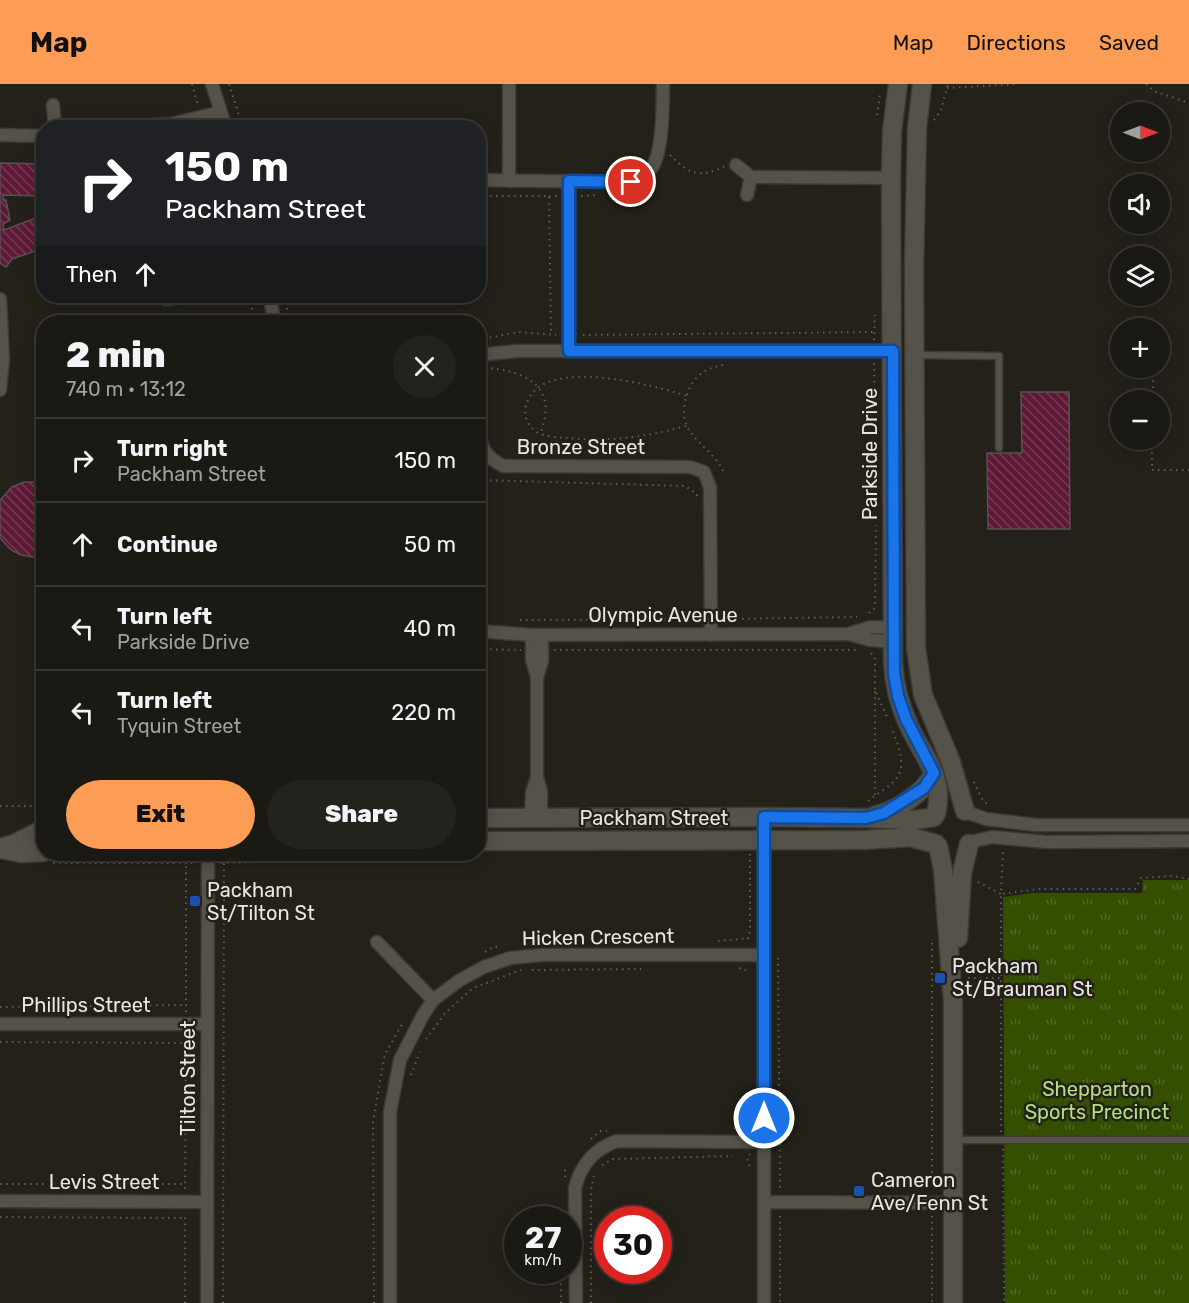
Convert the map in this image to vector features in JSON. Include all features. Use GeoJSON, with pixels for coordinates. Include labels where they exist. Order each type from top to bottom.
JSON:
{"type":"FeatureCollection","features":[{"type":"Feature","properties":{"kind":"street"},"geometry":{"type":"LineString","coordinates":[[212,84],[224,120]]}},
{"type":"Feature","properties":{"kind":"street"},"geometry":{"type":"LineString","coordinates":[[509,84],[509,181]]}},
{"type":"Feature","properties":{"kind":"street"},"geometry":{"type":"LineString","coordinates":[[486,180],[631,182],[642,178],[652,168],[657,157],[663,84]]}},
{"type":"Feature","properties":{"kind":"street","name":"Parkside Drive"},"geometry":{"type":"LineString","coordinates":[[898,84],[892,131],[891,178],[894,673],[898,696],[911,730],[934,773],[939,792],[935,816]]}},
{"type":"Feature","properties":{"kind":"street"},"geometry":{"type":"LineString","coordinates":[[922,84],[917,128],[914,269],[915,635],[923,695],[951,762],[965,812],[974,824],[974,833],[969,843],[953,923],[953,1303]]}},
{"type":"Feature","properties":{"kind":"street"},"geometry":{"type":"LineString","coordinates":[[53,105],[54,120]]}},
{"type":"Feature","properties":{"kind":"street"},"geometry":{"type":"LineString","coordinates":[[188,120],[221,112]]}},
{"type":"Feature","properties":{"kind":"street"},"geometry":{"type":"LineString","coordinates":[[0,135],[36,136]]}},
{"type":"Feature","properties":{"kind":"street"},"geometry":{"type":"LineString","coordinates":[[733,164],[751,177],[891,178]]}},
{"type":"Feature","properties":{"kind":"street"},"geometry":{"type":"LineString","coordinates":[[747,195],[751,177]]}},
{"type":"Feature","properties":{"kind":"street"},"geometry":{"type":"LineString","coordinates":[[569,181],[569,351]]}},
{"type":"Feature","properties":{"kind":"street"},"geometry":{"type":"LineString","coordinates":[[891,268],[914,269]]}},
{"type":"Feature","properties":{"kind":"street"},"geometry":{"type":"LineString","coordinates":[[0,300],[3,367],[0,390]]}},
{"type":"Feature","properties":{"kind":"street"},"geometry":{"type":"LineString","coordinates":[[486,354],[517,351],[893,351],[915,353]]}},
{"type":"Feature","properties":{"kind":"street","name":"Bronze Street"},"geometry":{"type":"LineString","coordinates":[[486,454],[492,461],[503,466],[690,467],[704,472],[708,477],[710,487],[711,619]]}},
{"type":"Feature","properties":{"kind":"street"},"geometry":{"type":"LineString","coordinates":[[711,619],[711,635]]}},
{"type":"Feature","properties":{"kind":"street","name":"Olympic Avenue"},"geometry":{"type":"LineString","coordinates":[[486,632],[537,635],[848,634],[870,640],[893,635]]}},
{"type":"Feature","properties":{"kind":"street"},"geometry":{"type":"LineString","coordinates":[[536,840],[536,818],[541,792],[537,777],[537,677],[542,661],[537,650],[537,635]]}},
{"type":"Feature","properties":{"kind":"street"},"geometry":{"type":"LineString","coordinates":[[893,635],[915,635]]}},
{"type":"Feature","properties":{"kind":"street"},"geometry":{"type":"LineString","coordinates":[[866,818],[897,807],[926,786],[934,773]]}},
{"type":"Feature","properties":{"kind":"street"},"geometry":{"type":"LineString","coordinates":[[953,923],[943,864],[930,831],[935,816],[951,807],[986,819],[1036,825],[1189,825]]}},
{"type":"Feature","properties":{"kind":"street","name":"Packham Street"},"geometry":{"type":"LineString","coordinates":[[486,818],[764,817],[915,820],[935,816]]}},
{"type":"Feature","properties":{"kind":"street"},"geometry":{"type":"LineString","coordinates":[[764,817],[759,848],[764,955],[764,1303]]}},
{"type":"Feature","properties":{"kind":"street"},"geometry":{"type":"LineString","coordinates":[[0,849],[36,833]]}},
{"type":"Feature","properties":{"kind":"street","name":"Packham Street"},"geometry":{"type":"LineString","coordinates":[[486,841],[536,840],[759,848],[910,837],[937,845]]}},
{"type":"Feature","properties":{"kind":"street"},"geometry":{"type":"LineString","coordinates":[[937,845],[954,851],[960,850],[969,843],[990,837],[1039,842],[1189,842]]}},
{"type":"Feature","properties":{"kind":"street"},"geometry":{"type":"LineString","coordinates":[[0,849],[36,856]]}},
{"type":"Feature","properties":{"kind":"street","name":"Tilton Street"},"geometry":{"type":"LineString","coordinates":[[207,1303],[208,861]]}},
{"type":"Feature","properties":{"kind":"street"},"geometry":{"type":"LineString","coordinates":[[377,942],[433,1000]]}},
{"type":"Feature","properties":{"kind":"street","name":"Hicken Crescent"},"geometry":{"type":"LineString","coordinates":[[390,1303],[390,1112],[400,1060],[433,1000],[468,975],[510,958],[542,955],[764,955]]}},
{"type":"Feature","properties":{"kind":"street","name":"Phillips Street"},"geometry":{"type":"LineString","coordinates":[[0,1024],[208,1024]]}},
{"type":"Feature","properties":{"kind":"street"},"geometry":{"type":"LineString","coordinates":[[576,1303],[575,1188],[584,1164],[597,1150],[618,1141],[764,1142]]}},
{"type":"Feature","properties":{"kind":"street","name":"Levis Street"},"geometry":{"type":"LineString","coordinates":[[0,1201],[207,1202]]}},
{"type":"Feature","properties":{"kind":"street"},"geometry":{"type":"LineString","coordinates":[[764,1202],[953,1203]]}},
{"type":"Feature","properties":{"kind":"lane"},"geometry":{"type":"LineString","coordinates":[[915,353],[999,356],[999,448]]}},
{"type":"Feature","properties":{"kind":"lane"},"geometry":{"type":"LineString","coordinates":[[952,1140],[1189,1140]]}},
{"type":"Feature","properties":{"kind":"path"},"geometry":{"type":"LineString","coordinates":[[229,84],[240,120]]}},
{"type":"Feature","properties":{"kind":"path"},"geometry":{"type":"LineString","coordinates":[[931,124],[941,110],[948,84]]}},
{"type":"Feature","properties":{"kind":"path"},"geometry":{"type":"LineString","coordinates":[[946,88],[1018,84]]}},
{"type":"Feature","properties":{"kind":"path"},"geometry":{"type":"LineString","coordinates":[[1146,84],[1155,91],[1189,103]]}},
{"type":"Feature","properties":{"kind":"path"},"geometry":{"type":"LineString","coordinates":[[668,153],[681,166],[700,175],[733,164]]}},
{"type":"Feature","properties":{"kind":"path"},"geometry":{"type":"LineString","coordinates":[[486,196],[549,196],[551,335]]}},
{"type":"Feature","properties":{"kind":"path"},"geometry":{"type":"LineString","coordinates":[[486,338],[518,332],[569,335],[874,332]]}},
{"type":"Feature","properties":{"kind":"path"},"geometry":{"type":"LineString","coordinates":[[725,475],[717,460],[691,435],[686,426],[684,406],[691,385],[699,375],[709,368],[726,364]]}},
{"type":"Feature","properties":{"kind":"path"},"geometry":{"type":"LineString","coordinates":[[486,369],[510,371],[539,386],[546,411],[540,434]]}},
{"type":"Feature","properties":{"kind":"path"},"geometry":{"type":"LineString","coordinates":[[686,426],[637,438],[610,440],[563,438],[540,434],[532,429],[525,412],[528,398],[539,386],[555,380],[597,378],[646,384],[687,396]]}},
{"type":"Feature","properties":{"kind":"path"},"geometry":{"type":"LineString","coordinates":[[1152,450],[1152,470],[1189,470]]}},
{"type":"Feature","properties":{"kind":"path"},"geometry":{"type":"LineString","coordinates":[[486,480],[685,486],[697,494],[697,506]]}},
{"type":"Feature","properties":{"kind":"path"},"geometry":{"type":"LineString","coordinates":[[516,620],[865,617],[869,614]]}},
{"type":"Feature","properties":{"kind":"path"},"geometry":{"type":"LineString","coordinates":[[486,649],[866,650],[870,654]]}},
{"type":"Feature","properties":{"kind":"path"},"geometry":{"type":"LineString","coordinates":[[875,690],[897,744],[901,766],[895,781],[875,795],[875,690]]}},
{"type":"Feature","properties":{"kind":"path"},"geometry":{"type":"LineString","coordinates":[[973,780],[983,801],[991,806]]}},
{"type":"Feature","properties":{"kind":"path"},"geometry":{"type":"LineString","coordinates":[[0,806],[36,806]]}},
{"type":"Feature","properties":{"kind":"path"},"geometry":{"type":"LineString","coordinates":[[1004,838],[1001,894],[1004,1303]]}},
{"type":"Feature","properties":{"kind":"path"},"geometry":{"type":"LineString","coordinates":[[139,861],[186,863],[195,861]]}},
{"type":"Feature","properties":{"kind":"path"},"geometry":{"type":"LineString","coordinates":[[218,861],[224,863],[312,861]]}},
{"type":"Feature","properties":{"kind":"path"},"geometry":{"type":"LineString","coordinates":[[185,1303],[186,863]]}},
{"type":"Feature","properties":{"kind":"path"},"geometry":{"type":"LineString","coordinates":[[223,1303],[224,863]]}},
{"type":"Feature","properties":{"kind":"path"},"geometry":{"type":"LineString","coordinates":[[1001,894],[1039,889],[1135,889],[1141,879],[1173,876],[1189,879]]}},
{"type":"Feature","properties":{"kind":"path"},"geometry":{"type":"LineString","coordinates":[[716,941],[748,938]]}},
{"type":"Feature","properties":{"kind":"path"},"geometry":{"type":"LineString","coordinates":[[932,940],[933,1303]]}},
{"type":"Feature","properties":{"kind":"path"},"geometry":{"type":"LineString","coordinates":[[483,954],[493,947],[505,947]]}},
{"type":"Feature","properties":{"kind":"path"},"geometry":{"type":"LineString","coordinates":[[778,957],[780,1303]]}},
{"type":"Feature","properties":{"kind":"path"},"geometry":{"type":"LineString","coordinates":[[729,968],[748,971]]}},
{"type":"Feature","properties":{"kind":"path"},"geometry":{"type":"LineString","coordinates":[[410,1077],[423,1044],[446,1012],[473,988],[523,970],[649,969]]}},
{"type":"Feature","properties":{"kind":"path"},"geometry":{"type":"LineString","coordinates":[[968,978],[1001,978]]}},
{"type":"Feature","properties":{"kind":"path"},"geometry":{"type":"LineString","coordinates":[[0,1007],[186,1005]]}},
{"type":"Feature","properties":{"kind":"path"},"geometry":{"type":"LineString","coordinates":[[374,1303],[374,1121],[385,1054],[407,1017]]}},
{"type":"Feature","properties":{"kind":"path"},"geometry":{"type":"LineString","coordinates":[[0,1042],[186,1043]]}},
{"type":"Feature","properties":{"kind":"path"},"geometry":{"type":"LineString","coordinates":[[591,1303],[591,1190],[596,1168],[613,1159],[740,1155],[747,1158]]}},
{"type":"Feature","properties":{"kind":"path"},"geometry":{"type":"LineString","coordinates":[[0,1184],[185,1184]]}},
{"type":"Feature","properties":{"kind":"path"},"geometry":{"type":"LineString","coordinates":[[0,1217],[185,1218]]}},
{"type":"Feature","properties":{"kind":"path"},"geometry":{"type":"LineString","coordinates":[[561,1284],[561,1303]]}},
{"type":"Feature","properties":{"kind":"green space","name":"Shepparton Sports Precinct"},"geometry":{"type":"Polygon","coordinates":[[[1143,880],[1189,880],[1189,1303],[1005,1303],[1003,897],[1032,893],[1142,893],[1143,880]]]}},
{"type":"Feature","properties":{"kind":"building"},"geometry":{"type":"Polygon","coordinates":[[[0,163],[36,164],[36,196],[3,195],[10,220],[3,224],[4,230],[36,218],[36,251],[12,259],[6,267],[0,263],[0,163]]]}},
{"type":"Feature","properties":{"kind":"building"},"geometry":{"type":"Polygon","coordinates":[[[1021,392],[1069,392],[1070,529],[988,529],[987,453],[1022,453],[1021,392]]]}},
{"type":"Feature","properties":{"kind":"building"},"geometry":{"type":"Polygon","coordinates":[[[24,482],[36,482],[36,556],[21,555],[11,550],[0,538],[0,500],[12,487],[24,482]]]}},
{"type":"Feature","properties":{"kind":"place","name":"Packham St/Tilton St"},"geometry":{"type":"Point","coordinates":[195,901]}},
{"type":"Feature","properties":{"kind":"place","name":"Packham St/Brauman St"},"geometry":{"type":"Point","coordinates":[940,978]}},
{"type":"Feature","properties":{"kind":"place","name":"Cameron Ave/Fenn St"},"geometry":{"type":"Point","coordinates":[859,1191]}},
{"type":"Feature","properties":{"kind":"route"},"geometry":{"type":"LineString","coordinates":[[631,182],[569,181],[569,351],[893,351],[894,673],[898,696],[906,719],[934,773],[924,788],[890,811],[866,818],[764,817],[764,1118]]}}]}
